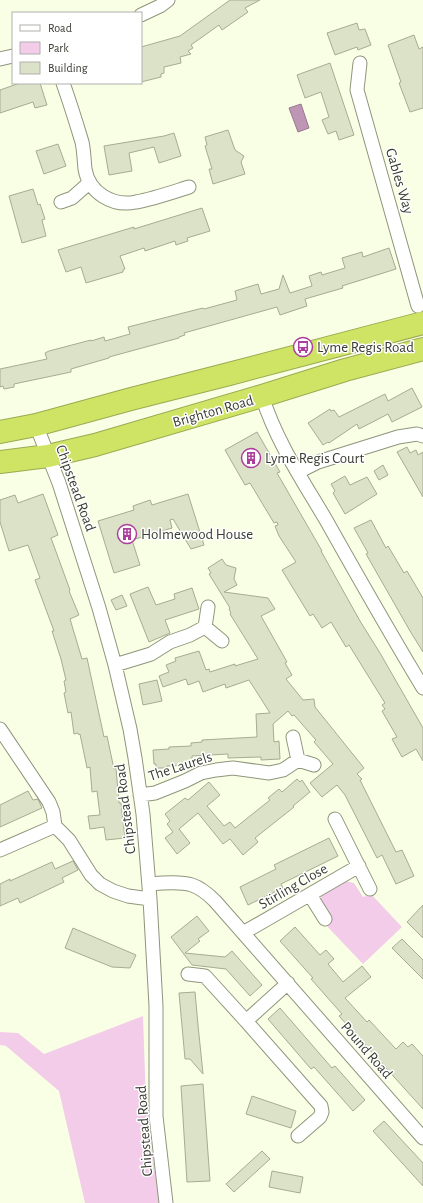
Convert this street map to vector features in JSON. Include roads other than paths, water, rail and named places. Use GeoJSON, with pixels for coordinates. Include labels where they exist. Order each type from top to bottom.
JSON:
{"type":"FeatureCollection","features":[{"type":"Feature","properties":{"kind":"highway","name":"Brighton Road"},"geometry":{"type":"LineString","coordinates":[[0,432],[36,425],[229,374],[421,314]]}},
{"type":"Feature","properties":{"kind":"highway","name":"Brighton Road"},"geometry":{"type":"LineString","coordinates":[[0,462],[48,456],[95,445],[345,370],[423,350]]}},
{"type":"Feature","properties":{"kind":"street"},"geometry":{"type":"LineString","coordinates":[[142,15],[160,6],[168,0]]}},
{"type":"Feature","properties":{"kind":"street"},"geometry":{"type":"LineString","coordinates":[[0,59],[12,56]]}},
{"type":"Feature","properties":{"kind":"street","name":"Gables Way"},"geometry":{"type":"LineString","coordinates":[[360,63],[357,90],[421,314]]}},
{"type":"Feature","properties":{"kind":"street"},"geometry":{"type":"LineString","coordinates":[[63,84],[83,147],[85,170],[89,183],[98,192],[110,199],[122,203],[136,203],[190,187]]}},
{"type":"Feature","properties":{"kind":"street"},"geometry":{"type":"LineString","coordinates":[[61,202],[72,198],[89,183]]}},
{"type":"Feature","properties":{"kind":"street"},"geometry":{"type":"LineString","coordinates":[[262,396],[267,412],[298,472],[423,688]]}},
{"type":"Feature","properties":{"kind":"street","name":"Chipstead Road"},"geometry":{"type":"LineString","coordinates":[[36,425],[59,483],[99,608],[115,665],[130,729],[143,814],[149,884],[156,1006],[156,1116],[166,1203]]}},
{"type":"Feature","properties":{"kind":"street"},"geometry":{"type":"LineString","coordinates":[[298,472],[318,462],[398,437],[417,434],[423,436]]}},
{"type":"Feature","properties":{"kind":"street"},"geometry":{"type":"LineString","coordinates":[[205,627],[208,607]]}},
{"type":"Feature","properties":{"kind":"street"},"geometry":{"type":"LineString","coordinates":[[115,665],[151,654],[170,642],[190,635],[205,627]]}},
{"type":"Feature","properties":{"kind":"street"},"geometry":{"type":"LineString","coordinates":[[205,627],[222,641]]}},
{"type":"Feature","properties":{"kind":"street"},"geometry":{"type":"LineString","coordinates":[[0,729],[49,802],[53,812],[55,826],[69,840],[91,875],[100,884],[120,894],[150,899]]}},
{"type":"Feature","properties":{"kind":"street"},"geometry":{"type":"LineString","coordinates":[[293,737],[298,760],[314,765]]}},
{"type":"Feature","properties":{"kind":"street","name":"The Laurels"},"geometry":{"type":"LineString","coordinates":[[140,795],[155,793],[185,782],[201,773],[233,768],[269,773],[283,770],[298,760]]}},
{"type":"Feature","properties":{"kind":"street"},"geometry":{"type":"LineString","coordinates":[[335,819],[370,888]]}},
{"type":"Feature","properties":{"kind":"street"},"geometry":{"type":"LineString","coordinates":[[0,850],[55,826]]}},
{"type":"Feature","properties":{"kind":"street","name":"Stirling Close"},"geometry":{"type":"LineString","coordinates":[[243,933],[359,866]]}},
{"type":"Feature","properties":{"kind":"street","name":"Pound Road"},"geometry":{"type":"LineString","coordinates":[[149,884],[163,883],[193,885],[216,901],[423,1138]]}},
{"type":"Feature","properties":{"kind":"street"},"geometry":{"type":"LineString","coordinates":[[310,895],[325,919]]}},
{"type":"Feature","properties":{"kind":"street"},"geometry":{"type":"LineString","coordinates":[[188,974],[205,976],[321,1106],[322,1112],[320,1117],[298,1136]]}},
{"type":"Feature","properties":{"kind":"street"},"geometry":{"type":"LineString","coordinates":[[246,1021],[288,983]]}},
{"type":"Feature","properties":{"kind":"place","name":"Lyme Regis Road"},"geometry":{"type":"Point","coordinates":[303,347]}},
{"type":"Feature","properties":{"kind":"place","name":"Lyme Regis Court"},"geometry":{"type":"Point","coordinates":[251,458]}},
{"type":"Feature","properties":{"kind":"place","name":"Holmewood House"},"geometry":{"type":"Point","coordinates":[127,534]}}]}
